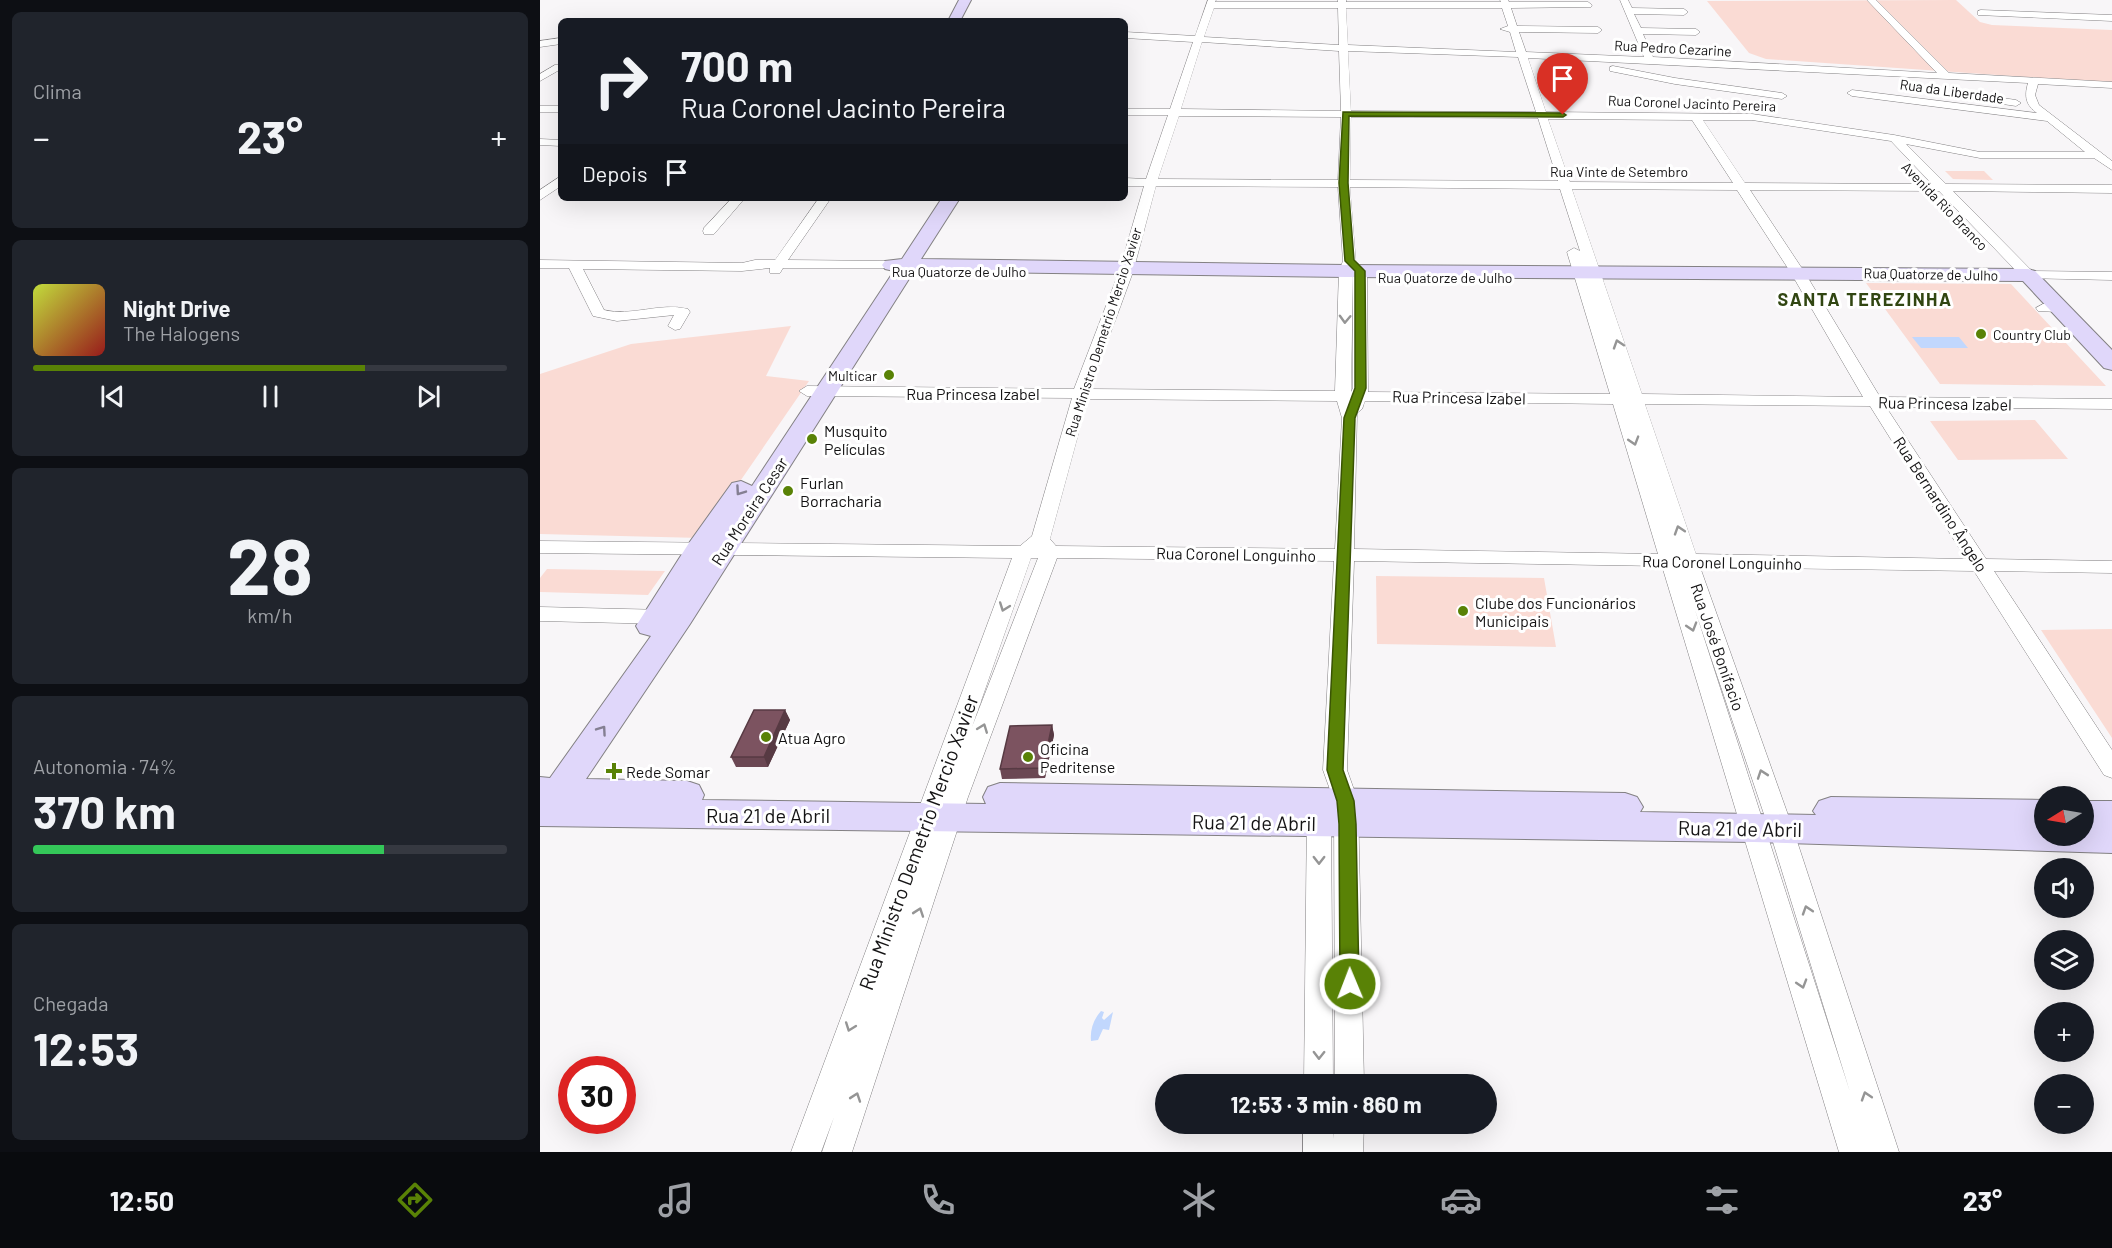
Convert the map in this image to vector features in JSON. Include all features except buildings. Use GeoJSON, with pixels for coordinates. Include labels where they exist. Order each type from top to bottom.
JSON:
{"type":"FeatureCollection","features":[{"type":"Feature","properties":{"kind":"street"},"geometry":{"type":"LineString","coordinates":[[956,18],[965,0]]}},
{"type":"Feature","properties":{"kind":"street"},"geometry":{"type":"LineString","coordinates":[[1624,0],[1650,61]]}},
{"type":"Feature","properties":{"kind":"street"},"geometry":{"type":"LineString","coordinates":[[1871,0],[1946,75]]}},
{"type":"Feature","properties":{"kind":"street"},"geometry":{"type":"LineString","coordinates":[[1211,3],[1342,2],[1506,15],[1598,30]]}},
{"type":"Feature","properties":{"kind":"street"},"geometry":{"type":"LineString","coordinates":[[1318,1074],[1319,1006],[1333,804],[1342,555],[1352,392],[1352,271],[1344,183],[1346,114],[1342,2]]}},
{"type":"Feature","properties":{"kind":"street","name":"Rua Ministro Demetrio Mercio Xavier"},"geometry":{"type":"LineString","coordinates":[[806,1152],[865,984],[942,807],[1038,548],[1082,390],[1126,270],[1173,112],[1211,3]]}},
{"type":"Feature","properties":{"kind":"street"},"geometry":{"type":"LineString","coordinates":[[1506,15],[1588,4]]}},
{"type":"Feature","properties":{"kind":"street"},"geometry":{"type":"LineString","coordinates":[[2063,8],[2080,26]]}},
{"type":"Feature","properties":{"kind":"street"},"geometry":{"type":"LineString","coordinates":[[1630,11],[1684,12]]}},
{"type":"Feature","properties":{"kind":"street"},"geometry":{"type":"LineString","coordinates":[[1981,13],[2112,18]]}},
{"type":"Feature","properties":{"kind":"street","name":"Rua José Bonifacio"},"geometry":{"type":"LineString","coordinates":[[1506,15],[1536,115],[1765,819],[1884,1152]]}},
{"type":"Feature","properties":{"kind":"street"},"geometry":{"type":"LineString","coordinates":[[1639,31],[1696,32]]}},
{"type":"Feature","properties":{"kind":"street","name":"Rua Pedro Cezarine"},"geometry":{"type":"LineString","coordinates":[[1128,35],[1342,48],[1650,61],[1784,75],[1946,75],[2112,85]]}},
{"type":"Feature","properties":{"kind":"street"},"geometry":{"type":"LineString","coordinates":[[540,44],[558,41]]}},
{"type":"Feature","properties":{"kind":"street"},"geometry":{"type":"LineString","coordinates":[[1554,57],[1676,81],[1782,96]]}},
{"type":"Feature","properties":{"kind":"street"},"geometry":{"type":"LineString","coordinates":[[540,78],[558,67]]}},
{"type":"Feature","properties":{"kind":"street"},"geometry":{"type":"LineString","coordinates":[[1776,119],[1784,100],[1777,91],[1784,75]]}},
{"type":"Feature","properties":{"kind":"street"},"geometry":{"type":"LineString","coordinates":[[1668,94],[1676,81]]}},
{"type":"Feature","properties":{"kind":"street"},"geometry":{"type":"LineString","coordinates":[[2034,81],[2030,95],[2034,106],[2112,167]]}},
{"type":"Feature","properties":{"kind":"street","name":"Rua da Liberdade"},"geometry":{"type":"LineString","coordinates":[[1852,93],[2048,118]]}},
{"type":"Feature","properties":{"kind":"street"},"geometry":{"type":"LineString","coordinates":[[1954,94],[2034,106]]}},
{"type":"Feature","properties":{"kind":"street"},"geometry":{"type":"LineString","coordinates":[[540,109],[558,109]]}},
{"type":"Feature","properties":{"kind":"street","name":"Rua Coronel Jacinto Pereira"},"geometry":{"type":"LineString","coordinates":[[1128,112],[1695,116],[1776,119],[1996,156],[2015,154],[2096,155]]}},
{"type":"Feature","properties":{"kind":"street","name":"Rua Bernardino Ângelo"},"geometry":{"type":"LineString","coordinates":[[1695,116],[1801,276],[1872,398],[2112,769]]}},
{"type":"Feature","properties":{"kind":"street","name":"Avenida Rio Branco"},"geometry":{"type":"LineString","coordinates":[[1878,136],[1925,188],[2023,278]]}},
{"type":"Feature","properties":{"kind":"street","name":"Avenida Rio Branco"},"geometry":{"type":"LineString","coordinates":[[1894,138],[2051,308],[2106,363],[2112,381]]}},
{"type":"Feature","properties":{"kind":"street"},"geometry":{"type":"LineString","coordinates":[[540,142],[558,143]]}},
{"type":"Feature","properties":{"kind":"street"},"geometry":{"type":"LineString","coordinates":[[540,177],[558,179]]}},
{"type":"Feature","properties":{"kind":"street"},"geometry":{"type":"LineString","coordinates":[[540,196],[558,181]]}},
{"type":"Feature","properties":{"kind":"street","name":"Rua Vinte de Setembro"},"geometry":{"type":"LineString","coordinates":[[1128,182],[2112,189]]}},
{"type":"Feature","properties":{"kind":"street"},"geometry":{"type":"LineString","coordinates":[[709,231],[736,201]]}},
{"type":"Feature","properties":{"kind":"street"},"geometry":{"type":"LineString","coordinates":[[786,268],[811,219],[823,201]]}},
{"type":"Feature","properties":{"kind":"street"},"geometry":{"type":"LineString","coordinates":[[786,268],[826,219],[837,201]]}},
{"type":"Feature","properties":{"kind":"street","name":"Rua Moreira Cesar"},"geometry":{"type":"LineString","coordinates":[[898,268],[934,201]]}},
{"type":"Feature","properties":{"kind":"street","name":"Rua Moreira Cesar"},"geometry":{"type":"LineString","coordinates":[[544,802],[669,617],[711,549],[898,268],[949,201]]}},
{"type":"Feature","properties":{"kind":"street"},"geometry":{"type":"LineString","coordinates":[[811,219],[826,219]]}},
{"type":"Feature","properties":{"kind":"street","name":"Rua Quatorze de Julho"},"geometry":{"type":"LineString","coordinates":[[540,264],[1295,273],[1352,271],[1397,274],[1939,278],[2112,276]]}},
{"type":"Feature","properties":{"kind":"street"},"geometry":{"type":"LineString","coordinates":[[574,264],[598,313],[611,317],[658,310],[683,312],[675,326]]}},
{"type":"Feature","properties":{"kind":"street","name":"Rua Quatorze de Julho"},"geometry":{"type":"LineString","coordinates":[[2023,278],[2112,282]]}},
{"type":"Feature","properties":{"kind":"street","name":"Rua Princesa Izabel"},"geometry":{"type":"LineString","coordinates":[[818,387],[1872,398],[2112,404]]}},
{"type":"Feature","properties":{"kind":"street","name":"Rua Princesa Izabel"},"geometry":{"type":"LineString","coordinates":[[1872,398],[2112,394]]}},
{"type":"Feature","properties":{"kind":"street","name":"Rua Coronel Longuinho"},"geometry":{"type":"LineString","coordinates":[[540,547],[1038,548],[1681,562],[2112,567]]}},
{"type":"Feature","properties":{"kind":"street","name":"Rua José Bonifacio"},"geometry":{"type":"LineString","coordinates":[[1681,562],[1765,819],[1854,1152]]}},
{"type":"Feature","properties":{"kind":"street"},"geometry":{"type":"LineString","coordinates":[[540,614],[669,617]]}},
{"type":"Feature","properties":{"kind":"street","name":"Rua 21 de Abril"},"geometry":{"type":"LineString","coordinates":[[544,802],[942,807],[1333,804],[1765,819],[2034,825]]}},
{"type":"Feature","properties":{"kind":"street"},"geometry":{"type":"LineString","coordinates":[[1333,804],[1350,1007],[1349,1074]]}},
{"type":"Feature","properties":{"kind":"street","name":"Rua Ministro Demetrio Mercio Xavier"},"geometry":{"type":"LineString","coordinates":[[837,1152],[894,986],[942,807]]}},
{"type":"Feature","properties":{"kind":"street"},"geometry":{"type":"LineString","coordinates":[[2094,815],[2112,815]]}},
{"type":"Feature","properties":{"kind":"street","name":"Rua 21 de Abril"},"geometry":{"type":"LineString","coordinates":[[2094,835],[2112,838]]}},
{"type":"Feature","properties":{"kind":"street"},"geometry":{"type":"LineString","coordinates":[[865,984],[894,986]]}},
{"type":"Feature","properties":{"kind":"street"},"geometry":{"type":"LineString","coordinates":[[1319,1006],[1350,1007]]}},
{"type":"Feature","properties":{"kind":"street"},"geometry":{"type":"LineString","coordinates":[[1318,1134],[1318,1152]]}},
{"type":"Feature","properties":{"kind":"street"},"geometry":{"type":"LineString","coordinates":[[1348,1152],[1349,1134]]}},
{"type":"Feature","properties":{"kind":"shaded area"},"geometry":{"type":"Polygon","coordinates":[[[1956,0],[1980,22],[1992,25],[2112,30],[2112,83],[1766,59],[1749,53],[1707,1],[1956,0]]]}},
{"type":"Feature","properties":{"kind":"shaded area"},"geometry":{"type":"Polygon","coordinates":[[[1945,171],[1984,171],[1993,180],[1953,179],[1945,171]]]}},
{"type":"Feature","properties":{"kind":"shaded area","name":"Country Club"},"geometry":{"type":"Polygon","coordinates":[[[1866,283],[2011,284],[2106,386],[1940,384],[1866,283]]]}},
{"type":"Feature","properties":{"kind":"shaded area"},"geometry":{"type":"Polygon","coordinates":[[[791,326],[766,376],[809,381],[701,538],[540,534],[540,374],[631,344],[791,326]]]}},
{"type":"Feature","properties":{"kind":"shaded area"},"geometry":{"type":"Polygon","coordinates":[[[2035,420],[2068,459],[1958,460],[1930,421],[2035,420]]]}},
{"type":"Feature","properties":{"kind":"shaded area"},"geometry":{"type":"Polygon","coordinates":[[[547,569],[665,571],[648,595],[540,592],[540,578],[547,569]]]}},
{"type":"Feature","properties":{"kind":"shaded area","name":"Clube dos Funcionários Municipais"},"geometry":{"type":"Polygon","coordinates":[[[1376,576],[1544,578],[1556,647],[1377,644],[1376,576]]]}},
{"type":"Feature","properties":{"kind":"shaded area"},"geometry":{"type":"Polygon","coordinates":[[[2112,629],[2112,738],[2041,630],[2112,629]]]}},
{"type":"Feature","properties":{"kind":"water"},"geometry":{"type":"Polygon","coordinates":[[[1912,337],[1959,337],[1968,348],[1921,348],[1912,337]]]}},
{"type":"Feature","properties":{"kind":"water"},"geometry":{"type":"Polygon","coordinates":[[[1101,1011],[1104,1012],[1102,1018],[1104,1020],[1113,1012],[1109,1030],[1103,1029],[1098,1040],[1091,1041],[1093,1025],[1101,1011]]]}},
{"type":"Feature","properties":{"kind":"place","name":"Country Club"},"geometry":{"type":"Point","coordinates":[1981,334]}},
{"type":"Feature","properties":{"kind":"place","name":"Multicar"},"geometry":{"type":"Point","coordinates":[889,375]}},
{"type":"Feature","properties":{"kind":"place","name":"Musquito Películas"},"geometry":{"type":"Point","coordinates":[812,439]}},
{"type":"Feature","properties":{"kind":"place","name":"Furlan Borracharia"},"geometry":{"type":"Point","coordinates":[788,491]}},
{"type":"Feature","properties":{"kind":"place","name":"Clube dos Funcionários Municipais"},"geometry":{"type":"Point","coordinates":[1463,611]}},
{"type":"Feature","properties":{"kind":"place","name":"Atua Agro"},"geometry":{"type":"Point","coordinates":[766,737]}},
{"type":"Feature","properties":{"kind":"place","name":"Oficina Pedritense"},"geometry":{"type":"Point","coordinates":[1028,757]}},
{"type":"Feature","properties":{"kind":"place","name":"Rede Somar"},"geometry":{"type":"Point","coordinates":[614,771]}},
{"type":"Feature","properties":{"kind":"district","name":"SANTA TEREZINHA"},"geometry":{"type":"Point","coordinates":[1865,299]}},
{"type":"Feature","properties":{"kind":"route"},"geometry":{"type":"LineString","coordinates":[[1350,984],[1346,801],[1335,770],[1342,555],[1350,418],[1361,388],[1360,271],[1350,261],[1344,183],[1346,114],[1563,115]]}}]}
